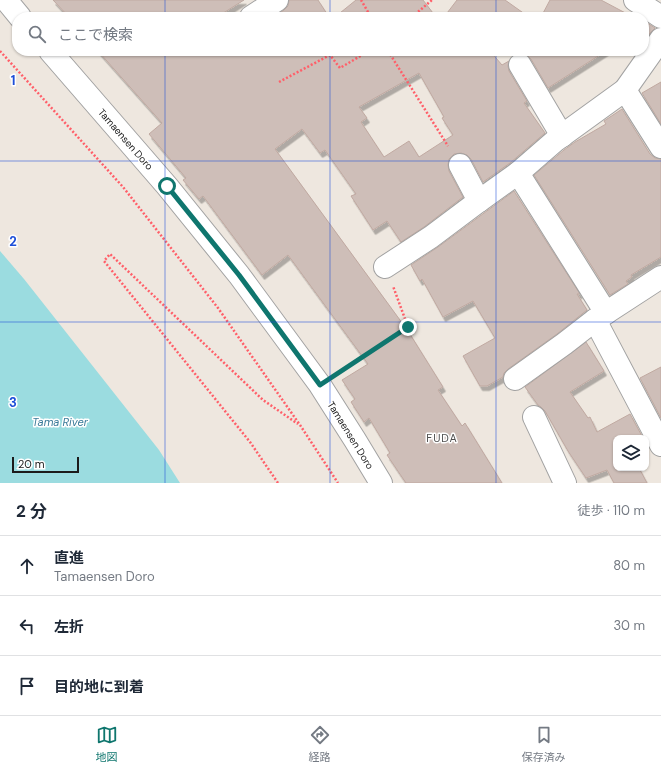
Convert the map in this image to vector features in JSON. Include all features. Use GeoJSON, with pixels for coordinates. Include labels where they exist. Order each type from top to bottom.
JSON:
{"type":"FeatureCollection","features":[{"type":"Feature","properties":{"kind":"street"},"geometry":{"type":"LineString","coordinates":[[6,0],[16,12]]}},
{"type":"Feature","properties":{"kind":"street"},"geometry":{"type":"LineString","coordinates":[[259,12],[277,0]]}},
{"type":"Feature","properties":{"kind":"street"},"geometry":{"type":"LineString","coordinates":[[634,0],[661,17]]}},
{"type":"Feature","properties":{"kind":"street"},"geometry":{"type":"LineString","coordinates":[[386,267],[431,238],[518,173],[559,138],[625,90],[661,39]]}},
{"type":"Feature","properties":{"kind":"street","name":"Tamaensen Doro"},"geometry":{"type":"LineString","coordinates":[[54,56],[167,186],[234,269],[320,385],[356,440],[381,483]]}},
{"type":"Feature","properties":{"kind":"street"},"geometry":{"type":"LineString","coordinates":[[520,65],[559,138]]}},
{"type":"Feature","properties":{"kind":"street"},"geometry":{"type":"LineString","coordinates":[[625,90],[661,147]]}},
{"type":"Feature","properties":{"kind":"street"},"geometry":{"type":"LineString","coordinates":[[460,166],[479,201]]}},
{"type":"Feature","properties":{"kind":"street"},"geometry":{"type":"LineString","coordinates":[[518,173],[601,316],[661,445]]}},
{"type":"Feature","properties":{"kind":"street"},"geometry":{"type":"LineString","coordinates":[[515,379],[601,316],[661,277]]}},
{"type":"Feature","properties":{"kind":"street"},"geometry":{"type":"LineString","coordinates":[[534,418],[565,483]]}},
{"type":"Feature","properties":{"kind":"path"},"geometry":{"type":"LineString","coordinates":[[361,0],[368,12]]}},
{"type":"Feature","properties":{"kind":"path"},"geometry":{"type":"LineString","coordinates":[[418,12],[432,0]]}},
{"type":"Feature","properties":{"kind":"path"},"geometry":{"type":"LineString","coordinates":[[0,51],[123,186],[218,308],[300,425],[338,483]]}},
{"type":"Feature","properties":{"kind":"path"},"geometry":{"type":"LineString","coordinates":[[279,82],[328,56]]}},
{"type":"Feature","properties":{"kind":"path"},"geometry":{"type":"LineString","coordinates":[[331,56],[340,68],[360,56]]}},
{"type":"Feature","properties":{"kind":"path"},"geometry":{"type":"LineString","coordinates":[[391,56],[460,166]]}},
{"type":"Feature","properties":{"kind":"path"},"geometry":{"type":"LineString","coordinates":[[278,483],[250,442],[104,261],[110,254],[264,400],[300,425]]}},
{"type":"Feature","properties":{"kind":"path"},"geometry":{"type":"LineString","coordinates":[[320,385],[408,327],[386,267]]}},
{"type":"Feature","properties":{"kind":"water","name":"Tama River"},"geometry":{"type":"Polygon","coordinates":[[[0,251],[24,279],[159,450],[180,483],[0,483],[0,251]]]}},
{"type":"Feature","properties":{"kind":"building"},"geometry":{"type":"Polygon","coordinates":[[[53,0],[244,0],[225,12],[64,12],[53,0]]]}},
{"type":"Feature","properties":{"kind":"building"},"geometry":{"type":"Polygon","coordinates":[[[289,0],[318,0],[326,12],[281,12],[288,6],[289,0]]]}},
{"type":"Feature","properties":{"kind":"building"},"geometry":{"type":"Polygon","coordinates":[[[356,0],[423,0],[432,12],[341,12],[356,0]]]}},
{"type":"Feature","properties":{"kind":"building"},"geometry":{"type":"Polygon","coordinates":[[[457,0],[505,0],[522,12],[448,12],[457,0]]]}},
{"type":"Feature","properties":{"kind":"building"},"geometry":{"type":"Polygon","coordinates":[[[550,0],[601,0],[624,12],[544,12],[550,0]]]}},
{"type":"Feature","properties":{"kind":"building"},"geometry":{"type":"Polygon","coordinates":[[[649,24],[655,28],[649,35],[649,24]]]}},
{"type":"Feature","properties":{"kind":"building"},"geometry":{"type":"Polygon","coordinates":[[[102,56],[494,56],[502,65],[509,61],[509,71],[527,101],[524,103],[545,133],[510,163],[483,182],[471,159],[467,155],[461,153],[454,154],[449,159],[449,171],[463,197],[424,227],[401,242],[387,221],[373,230],[351,196],[356,194],[325,150],[320,153],[302,129],[275,149],[408,331],[443,387],[438,390],[462,426],[465,423],[502,483],[406,483],[387,455],[390,453],[369,418],[364,422],[351,402],[355,399],[342,380],[368,364],[288,255],[262,275],[203,196],[199,199],[183,180],[186,178],[149,134],[162,123],[102,56]],[[419,73],[359,107],[367,118],[361,122],[384,157],[409,141],[419,157],[453,135],[442,118],[444,117],[419,73]]]}},
{"type":"Feature","properties":{"kind":"building"},"geometry":{"type":"Polygon","coordinates":[[[528,56],[598,56],[548,88],[528,56]]]}},
{"type":"Feature","properties":{"kind":"building"},"geometry":{"type":"Polygon","coordinates":[[[661,82],[661,124],[642,93],[661,82]]]}},
{"type":"Feature","properties":{"kind":"building"},"geometry":{"type":"Polygon","coordinates":[[[622,109],[650,154],[655,158],[661,159],[661,257],[631,275],[632,277],[626,281],[628,284],[610,295],[534,175],[575,142],[606,124],[604,121],[622,109]]]}},
{"type":"Feature","properties":{"kind":"building"},"geometry":{"type":"Polygon","coordinates":[[[514,191],[580,294],[577,294],[587,310],[557,334],[508,369],[504,373],[503,377],[487,386],[480,386],[463,356],[495,338],[473,301],[443,317],[422,279],[420,281],[411,265],[514,191]]]}},
{"type":"Feature","properties":{"kind":"building"},"geometry":{"type":"Polygon","coordinates":[[[586,342],[604,371],[570,392],[588,418],[590,417],[597,432],[630,414],[641,435],[613,435],[613,471],[641,471],[647,483],[614,483],[607,470],[586,478],[568,451],[545,411],[538,405],[525,387],[586,342]]]}},
{"type":"Feature","properties":{"kind":"building"},"geometry":{"type":"Polygon","coordinates":[[[661,367],[661,418],[640,378],[661,367]]]}},
{"type":"Feature","properties":{"kind":"district","name":"FUDA"},"geometry":{"type":"Point","coordinates":[442,438]}},
{"type":"Feature","properties":{"kind":"route"},"geometry":{"type":"LineString","coordinates":[[167,186],[239,275],[320,385],[408,327]]}}]}
